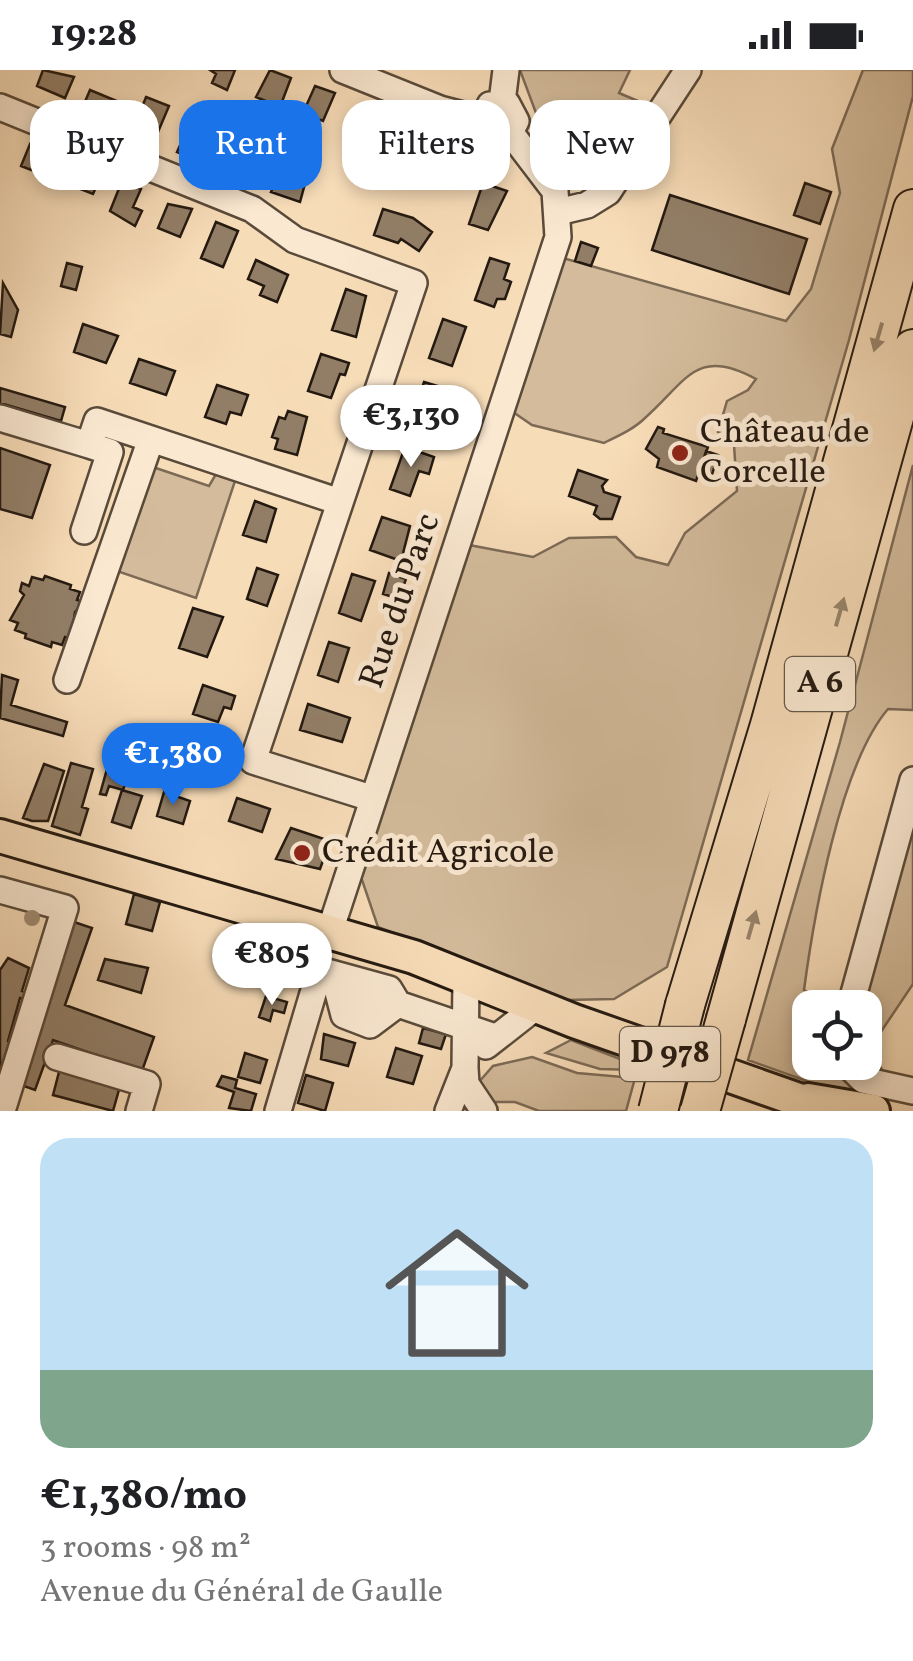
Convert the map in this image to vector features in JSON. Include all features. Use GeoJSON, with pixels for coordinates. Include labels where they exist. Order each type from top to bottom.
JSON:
{"type":"FeatureCollection","features":[{"type":"Feature","properties":{"kind":"highway","name":"A 6"},"geometry":{"type":"LineString","coordinates":[[658,1111],[913,210]]}},
{"type":"Feature","properties":{"kind":"highway","name":"A 6"},"geometry":{"type":"LineString","coordinates":[[700,1111],[913,349]]}},
{"type":"Feature","properties":{"kind":"main road","name":"D 978"},"geometry":{"type":"LineString","coordinates":[[0,836],[330,931],[817,1105],[874,1111]]}},
{"type":"Feature","properties":{"kind":"street"},"geometry":{"type":"LineString","coordinates":[[343,70],[418,100]]}},
{"type":"Feature","properties":{"kind":"street"},"geometry":{"type":"LineString","coordinates":[[496,100],[506,70]]}},
{"type":"Feature","properties":{"kind":"street"},"geometry":{"type":"LineString","coordinates":[[510,132],[555,191],[558,212],[587,204],[608,192],[641,148],[688,70]]}},
{"type":"Feature","properties":{"kind":"street"},"geometry":{"type":"LineString","coordinates":[[0,107],[252,209],[294,240],[414,283],[253,762],[372,798]]}},
{"type":"Feature","properties":{"kind":"street","name":"Rue du Parc"},"geometry":{"type":"LineString","coordinates":[[330,931],[551,264],[558,212]]}},
{"type":"Feature","properties":{"kind":"street"},"geometry":{"type":"LineString","coordinates":[[0,418],[110,452],[84,532]]}},
{"type":"Feature","properties":{"kind":"street"},"geometry":{"type":"LineString","coordinates":[[89,445],[97,421],[340,502]]}},
{"type":"Feature","properties":{"kind":"street"},"geometry":{"type":"LineString","coordinates":[[67,680],[151,439]]}},
{"type":"Feature","properties":{"kind":"street"},"geometry":{"type":"LineString","coordinates":[[855,990],[913,780]]}},
{"type":"Feature","properties":{"kind":"street"},"geometry":{"type":"LineString","coordinates":[[0,890],[64,908],[2,1111]]}},
{"type":"Feature","properties":{"kind":"street"},"geometry":{"type":"LineString","coordinates":[[466,978],[466,1084],[484,1111]]}},
{"type":"Feature","properties":{"kind":"street"},"geometry":{"type":"LineString","coordinates":[[332,980],[389,989],[398,1004],[495,1037]]}},
{"type":"Feature","properties":{"kind":"street"},"geometry":{"type":"LineString","coordinates":[[332,980],[344,1015],[370,1025],[398,1004]]}},
{"type":"Feature","properties":{"kind":"street"},"geometry":{"type":"LineString","coordinates":[[278,1111],[332,980]]}},
{"type":"Feature","properties":{"kind":"street"},"geometry":{"type":"LineString","coordinates":[[448,1111],[465,1068],[495,1037],[536,1006]]}},
{"type":"Feature","properties":{"kind":"street"},"geometry":{"type":"LineString","coordinates":[[56,1057],[147,1084],[139,1111]]}},
{"type":"Feature","properties":{"kind":"street"},"geometry":{"type":"LineString","coordinates":[[863,1080],[913,1092]]}},
{"type":"Feature","properties":{"kind":"shaded area"},"geometry":{"type":"Polygon","coordinates":[[[520,70],[630,70],[619,93],[636,100],[531,100],[520,70]]]}},
{"type":"Feature","properties":{"kind":"shaded area"},"geometry":{"type":"Polygon","coordinates":[[[863,70],[913,70],[913,96],[849,340],[667,967],[614,999],[566,1000],[378,927],[361,877],[469,545],[533,557],[569,538],[616,537],[636,557],[668,565],[685,533],[737,491],[734,445],[718,432],[727,401],[748,390],[756,379],[736,370],[719,366],[694,372],[641,422],[604,443],[532,425],[513,412],[563,258],[786,321],[811,289],[840,193],[832,149],[863,70]]]}},
{"type":"Feature","properties":{"kind":"shaded area"},"geometry":{"type":"Polygon","coordinates":[[[147,465],[209,486],[216,474],[235,481],[196,598],[111,569],[147,465]]]}},
{"type":"Feature","properties":{"kind":"shaded area"},"geometry":{"type":"Polygon","coordinates":[[[913,465],[913,710],[888,709],[871,734],[843,803],[822,883],[804,990],[792,990],[792,1076],[748,1060],[840,742],[913,465]]]}},
{"type":"Feature","properties":{"kind":"shaded area"},"geometry":{"type":"Polygon","coordinates":[[[913,802],[913,984],[882,1030],[882,990],[862,990],[913,802]]]}},
{"type":"Feature","properties":{"kind":"shaded area"},"geometry":{"type":"Polygon","coordinates":[[[571,1040],[638,1066],[637,1070],[600,1069],[546,1053],[571,1040]]]}},
{"type":"Feature","properties":{"kind":"shaded area"},"geometry":{"type":"Polygon","coordinates":[[[532,1057],[577,1073],[635,1078],[626,1111],[539,1111],[515,1102],[493,1102],[478,1083],[493,1066],[532,1057]]]}},
{"type":"Feature","properties":{"kind":"shaded area"},"geometry":{"type":"Polygon","coordinates":[[[804,1080],[858,1080],[878,1096],[829,1089],[804,1080]]]}},
{"type":"Feature","properties":{"kind":"building"},"geometry":{"type":"Polygon","coordinates":[[[43,70],[74,77],[65,98],[37,86],[43,70]]]}},
{"type":"Feature","properties":{"kind":"building"},"geometry":{"type":"Polygon","coordinates":[[[210,70],[235,70],[227,90],[212,83],[216,74],[210,70]]]}},
{"type":"Feature","properties":{"kind":"building"},"geometry":{"type":"Polygon","coordinates":[[[270,70],[291,78],[283,100],[256,97],[270,70]]]}},
{"type":"Feature","properties":{"kind":"building"},"geometry":{"type":"Polygon","coordinates":[[[315,86],[335,93],[323,121],[322,100],[309,100],[315,86]]]}},
{"type":"Feature","properties":{"kind":"building"},"geometry":{"type":"Polygon","coordinates":[[[90,90],[114,100],[86,100],[90,90]]]}},
{"type":"Feature","properties":{"kind":"building"},"geometry":{"type":"Polygon","coordinates":[[[159,102],[169,106],[159,130],[159,102]]]}},
{"type":"Feature","properties":{"kind":"building"},"geometry":{"type":"Polygon","coordinates":[[[30,144],[30,170],[21,166],[30,144]]]}},
{"type":"Feature","properties":{"kind":"building"},"geometry":{"type":"Polygon","coordinates":[[[805,183],[831,192],[820,224],[794,215],[805,183]]]}},
{"type":"Feature","properties":{"kind":"building"},"geometry":{"type":"Polygon","coordinates":[[[118,190],[141,190],[133,207],[142,211],[135,226],[110,211],[118,190]]]}},
{"type":"Feature","properties":{"kind":"building"},"geometry":{"type":"Polygon","coordinates":[[[272,190],[303,190],[300,202],[272,190]]]}},
{"type":"Feature","properties":{"kind":"building"},"geometry":{"type":"Polygon","coordinates":[[[481,190],[507,191],[488,230],[469,224],[481,190]]]}},
{"type":"Feature","properties":{"kind":"building"},"geometry":{"type":"Polygon","coordinates":[[[670,195],[807,239],[789,294],[652,250],[670,195]]]}},
{"type":"Feature","properties":{"kind":"building"},"geometry":{"type":"Polygon","coordinates":[[[168,204],[192,209],[180,237],[158,228],[168,204]]]}},
{"type":"Feature","properties":{"kind":"building"},"geometry":{"type":"Polygon","coordinates":[[[383,209],[413,218],[432,232],[419,251],[401,239],[398,243],[374,235],[383,209]]]}},
{"type":"Feature","properties":{"kind":"building"},"geometry":{"type":"Polygon","coordinates":[[[216,222],[238,231],[223,267],[201,258],[216,222]]]}},
{"type":"Feature","properties":{"kind":"building"},"geometry":{"type":"Polygon","coordinates":[[[581,242],[598,248],[591,266],[575,261],[581,242]]]}},
{"type":"Feature","properties":{"kind":"building"},"geometry":{"type":"Polygon","coordinates":[[[490,258],[509,264],[504,279],[511,282],[505,299],[497,299],[494,307],[475,300],[490,258]]]}},
{"type":"Feature","properties":{"kind":"building"},"geometry":{"type":"Polygon","coordinates":[[[256,260],[288,275],[277,302],[260,295],[264,286],[248,279],[256,260]]]}},
{"type":"Feature","properties":{"kind":"building"},"geometry":{"type":"Polygon","coordinates":[[[67,263],[82,267],[76,290],[61,286],[67,263]]]}},
{"type":"Feature","properties":{"kind":"building"},"geometry":{"type":"Polygon","coordinates":[[[3,283],[18,310],[11,337],[0,334],[3,283]]]}},
{"type":"Feature","properties":{"kind":"building"},"geometry":{"type":"Polygon","coordinates":[[[346,289],[366,296],[356,337],[332,330],[346,289]]]}},
{"type":"Feature","properties":{"kind":"building"},"geometry":{"type":"Polygon","coordinates":[[[443,319],[466,327],[452,366],[429,358],[443,319]]]}},
{"type":"Feature","properties":{"kind":"building"},"geometry":{"type":"Polygon","coordinates":[[[83,324],[118,336],[106,363],[74,352],[83,324]]]}},
{"type":"Feature","properties":{"kind":"building"},"geometry":{"type":"Polygon","coordinates":[[[321,354],[349,363],[331,398],[308,391],[321,354]]]}},
{"type":"Feature","properties":{"kind":"building"},"geometry":{"type":"Polygon","coordinates":[[[139,359],[175,371],[166,395],[130,383],[139,359]]]}},
{"type":"Feature","properties":{"kind":"building"},"geometry":{"type":"Polygon","coordinates":[[[424,382],[448,389],[433,431],[410,424],[424,382]]]}},
{"type":"Feature","properties":{"kind":"building"},"geometry":{"type":"Polygon","coordinates":[[[217,385],[248,395],[241,415],[230,412],[226,424],[205,417],[217,385]]]}},
{"type":"Feature","properties":{"kind":"building"},"geometry":{"type":"Polygon","coordinates":[[[0,388],[65,407],[61,421],[0,403],[0,388]]]}},
{"type":"Feature","properties":{"kind":"building"},"geometry":{"type":"Polygon","coordinates":[[[288,411],[307,417],[297,455],[275,449],[278,439],[272,437],[279,417],[285,419],[288,411]]]}},
{"type":"Feature","properties":{"kind":"building","name":"Château de Corcelle"},"geometry":{"type":"Polygon","coordinates":[[[658,427],[664,429],[663,433],[708,447],[696,481],[657,467],[659,459],[646,449],[658,427]]]}},
{"type":"Feature","properties":{"kind":"building"},"geometry":{"type":"Polygon","coordinates":[[[405,447],[434,457],[429,474],[419,471],[410,496],[390,489],[405,447]]]}},
{"type":"Feature","properties":{"kind":"building"},"geometry":{"type":"Polygon","coordinates":[[[0,448],[50,465],[32,518],[0,509],[0,448]]]}},
{"type":"Feature","properties":{"kind":"building"},"geometry":{"type":"Polygon","coordinates":[[[706,451],[718,455],[710,481],[698,477],[706,451]]]}},
{"type":"Feature","properties":{"kind":"building"},"geometry":{"type":"Polygon","coordinates":[[[578,470],[607,480],[602,486],[604,492],[620,497],[612,519],[600,519],[594,514],[597,506],[569,496],[578,470]]]}},
{"type":"Feature","properties":{"kind":"building"},"geometry":{"type":"Polygon","coordinates":[[[255,501],[276,509],[266,542],[243,535],[255,501]]]}},
{"type":"Feature","properties":{"kind":"building"},"geometry":{"type":"Polygon","coordinates":[[[382,517],[410,526],[401,561],[370,550],[382,517]]]}},
{"type":"Feature","properties":{"kind":"building"},"geometry":{"type":"Polygon","coordinates":[[[257,568],[278,575],[267,606],[247,599],[257,568]]]}},
{"type":"Feature","properties":{"kind":"building"},"geometry":{"type":"Polygon","coordinates":[[[389,573],[406,579],[399,599],[383,594],[389,573]]]}},
{"type":"Feature","properties":{"kind":"building"},"geometry":{"type":"Polygon","coordinates":[[[352,574],[375,581],[361,621],[339,613],[352,574]]]}},
{"type":"Feature","properties":{"kind":"building"},"geometry":{"type":"Polygon","coordinates":[[[45,576],[71,585],[70,589],[80,592],[77,600],[84,602],[75,612],[71,639],[65,637],[62,645],[52,642],[51,647],[25,638],[26,634],[15,630],[18,623],[10,620],[24,595],[20,591],[22,583],[29,586],[32,577],[43,580],[45,576]]]}},
{"type":"Feature","properties":{"kind":"building"},"geometry":{"type":"Polygon","coordinates":[[[193,608],[223,617],[207,657],[179,648],[193,608]]]}},
{"type":"Feature","properties":{"kind":"building"},"geometry":{"type":"Polygon","coordinates":[[[329,642],[349,648],[338,682],[318,675],[329,642]]]}},
{"type":"Feature","properties":{"kind":"building"},"geometry":{"type":"Polygon","coordinates":[[[2,675],[18,680],[11,705],[67,722],[63,736],[0,718],[2,675]]]}},
{"type":"Feature","properties":{"kind":"building"},"geometry":{"type":"Polygon","coordinates":[[[203,685],[235,696],[231,709],[224,707],[218,722],[193,714],[203,685]]]}},
{"type":"Feature","properties":{"kind":"building"},"geometry":{"type":"Polygon","coordinates":[[[308,704],[350,718],[342,742],[300,730],[308,704]]]}},
{"type":"Feature","properties":{"kind":"building"},"geometry":{"type":"Polygon","coordinates":[[[71,763],[93,769],[82,807],[88,809],[80,835],[52,826],[71,763]]]}},
{"type":"Feature","properties":{"kind":"building"},"geometry":{"type":"Polygon","coordinates":[[[44,764],[64,771],[48,821],[32,821],[23,818],[44,764]]]}},
{"type":"Feature","properties":{"kind":"building"},"geometry":{"type":"Polygon","coordinates":[[[120,767],[130,770],[123,790],[109,786],[106,795],[100,794],[107,769],[118,772],[120,767]]]}},
{"type":"Feature","properties":{"kind":"building"},"geometry":{"type":"Polygon","coordinates":[[[122,790],[142,796],[131,828],[112,822],[122,790]]]}},
{"type":"Feature","properties":{"kind":"building"},"geometry":{"type":"Polygon","coordinates":[[[164,792],[190,801],[183,824],[157,816],[164,792]]]}},
{"type":"Feature","properties":{"kind":"building"},"geometry":{"type":"Polygon","coordinates":[[[237,798],[270,809],[262,832],[229,821],[237,798]]]}},
{"type":"Feature","properties":{"kind":"building","name":"Crédit Agricole"},"geometry":{"type":"Polygon","coordinates":[[[291,828],[330,841],[320,869],[276,859],[291,828]]]}},
{"type":"Feature","properties":{"kind":"building"},"geometry":{"type":"Polygon","coordinates":[[[134,894],[160,902],[152,931],[126,924],[134,894]]]}},
{"type":"Feature","properties":{"kind":"building"},"geometry":{"type":"Polygon","coordinates":[[[74,922],[92,928],[65,1005],[154,1037],[142,1071],[53,1040],[35,1090],[18,1084],[74,922]]]}},
{"type":"Feature","properties":{"kind":"building"},"geometry":{"type":"Polygon","coordinates":[[[262,932],[314,947],[307,972],[255,955],[262,932]]]}},
{"type":"Feature","properties":{"kind":"building"},"geometry":{"type":"Polygon","coordinates":[[[8,958],[29,968],[22,991],[27,992],[25,999],[20,998],[8,1041],[12,1043],[0,1068],[0,970],[8,958]]]}},
{"type":"Feature","properties":{"kind":"building"},"geometry":{"type":"Polygon","coordinates":[[[105,959],[148,968],[141,993],[98,980],[105,959]]]}},
{"type":"Feature","properties":{"kind":"building"},"geometry":{"type":"Polygon","coordinates":[[[266,996],[287,1002],[284,1013],[273,1010],[270,1021],[259,1017],[266,996]]]}},
{"type":"Feature","properties":{"kind":"building"},"geometry":{"type":"Polygon","coordinates":[[[423,1028],[446,1034],[441,1049],[419,1043],[423,1028]]]}},
{"type":"Feature","properties":{"kind":"building"},"geometry":{"type":"Polygon","coordinates":[[[324,1034],[355,1043],[348,1066],[321,1059],[324,1034]]]}},
{"type":"Feature","properties":{"kind":"building"},"geometry":{"type":"Polygon","coordinates":[[[396,1048],[422,1056],[413,1084],[387,1077],[396,1048]]]}},
{"type":"Feature","properties":{"kind":"building"},"geometry":{"type":"Polygon","coordinates":[[[245,1053],[267,1060],[260,1083],[238,1077],[245,1053]]]}},
{"type":"Feature","properties":{"kind":"building"},"geometry":{"type":"Polygon","coordinates":[[[60,1068],[120,1086],[113,1111],[53,1095],[60,1068]]]}},
{"type":"Feature","properties":{"kind":"building"},"geometry":{"type":"Polygon","coordinates":[[[306,1075],[333,1083],[325,1111],[298,1103],[306,1075]]]}},
{"type":"Feature","properties":{"kind":"building"},"geometry":{"type":"Polygon","coordinates":[[[222,1076],[237,1080],[235,1088],[256,1094],[251,1111],[229,1108],[234,1092],[217,1086],[222,1076]]]}},
{"type":"Feature","properties":{"kind":"place","name":"Château de Corcelle"},"geometry":{"type":"Point","coordinates":[680,453]}},
{"type":"Feature","properties":{"kind":"place","name":"Crédit Agricole"},"geometry":{"type":"Point","coordinates":[302,853]}}]}
